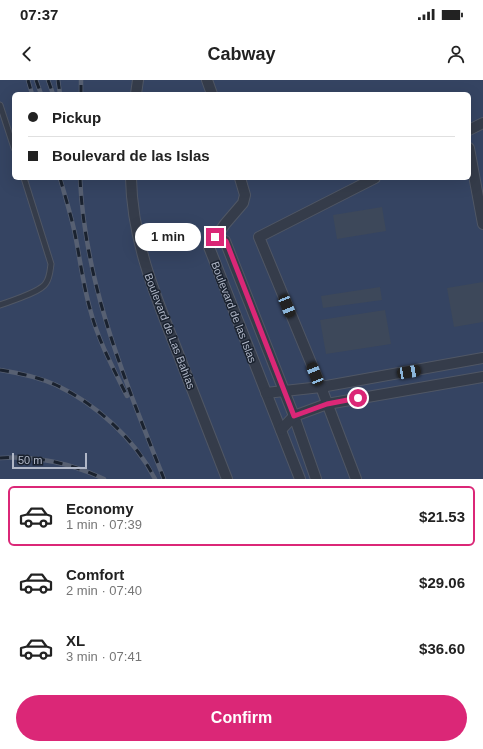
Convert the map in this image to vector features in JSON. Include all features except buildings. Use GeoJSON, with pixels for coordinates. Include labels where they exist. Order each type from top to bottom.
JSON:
{"type":"FeatureCollection","features":[{"type":"Feature","properties":{"kind":"street"},"geometry":{"type":"LineString","coordinates":[[136,92],[138,80]]}},
{"type":"Feature","properties":{"kind":"street"},"geometry":{"type":"LineString","coordinates":[[207,80],[211,92]]}},
{"type":"Feature","properties":{"kind":"street"},"geometry":{"type":"LineString","coordinates":[[471,129],[483,123]]}},
{"type":"Feature","properties":{"kind":"street"},"geometry":{"type":"LineString","coordinates":[[471,159],[483,224]]}},
{"type":"Feature","properties":{"kind":"street","name":"Boulevard de Las Bahías"},"geometry":{"type":"LineString","coordinates":[[131,180],[131,197],[135,226],[143,260],[227,479]]}},
{"type":"Feature","properties":{"kind":"street"},"geometry":{"type":"LineString","coordinates":[[215,237],[244,203],[245,195],[241,180]]}},
{"type":"Feature","properties":{"kind":"street"},"geometry":{"type":"LineString","coordinates":[[356,479],[321,387],[259,237],[371,180]]}},
{"type":"Feature","properties":{"kind":"street","name":"Boulevard de las Islas"},"geometry":{"type":"LineString","coordinates":[[300,479],[209,247],[215,237],[226,241],[294,416],[316,479]]}},
{"type":"Feature","properties":{"kind":"street"},"geometry":{"type":"LineString","coordinates":[[266,393],[321,387],[483,358]]}},
{"type":"Feature","properties":{"kind":"street"},"geometry":{"type":"LineString","coordinates":[[281,430],[294,416],[327,404],[483,377]]}},
{"type":"Feature","properties":{"kind":"lane"},"geometry":{"type":"LineString","coordinates":[[0,105],[12,142]]}},
{"type":"Feature","properties":{"kind":"lane"},"geometry":{"type":"LineString","coordinates":[[0,305],[34,292],[46,284],[50,276],[51,264],[25,180]]}},
{"type":"Feature","properties":{"kind":"water"},"geometry":{"type":"Polygon","coordinates":[[[0,80],[483,80],[483,479],[0,479],[0,80]]]}},
{"type":"Feature","properties":{"kind":"railway"},"geometry":{"type":"LineString","coordinates":[[28,80],[31,92]]}},
{"type":"Feature","properties":{"kind":"railway"},"geometry":{"type":"LineString","coordinates":[[36,80],[40,92]]}},
{"type":"Feature","properties":{"kind":"railway"},"geometry":{"type":"LineString","coordinates":[[48,80],[52,92]]}},
{"type":"Feature","properties":{"kind":"railway"},"geometry":{"type":"LineString","coordinates":[[58,80],[60,92]]}},
{"type":"Feature","properties":{"kind":"railway"},"geometry":{"type":"LineString","coordinates":[[81,80],[81,92]]}},
{"type":"Feature","properties":{"kind":"railway"},"geometry":{"type":"LineString","coordinates":[[61,180],[73,227],[85,290],[93,320],[106,354],[127,396]]}},
{"type":"Feature","properties":{"kind":"railway"},"geometry":{"type":"LineString","coordinates":[[80,180],[83,218],[98,295],[122,369],[164,479]]}},
{"type":"Feature","properties":{"kind":"railway"},"geometry":{"type":"LineString","coordinates":[[0,370],[14,372],[49,382],[86,402],[113,424],[137,450],[155,479]]}},
{"type":"Feature","properties":{"kind":"railway"},"geometry":{"type":"LineString","coordinates":[[0,458],[13,457],[40,459],[80,469],[104,479]]}},
{"type":"Feature","properties":{"kind":"route"},"geometry":{"type":"LineString","coordinates":[[215,237],[226,241],[294,416],[327,404],[358,398]]}}]}
